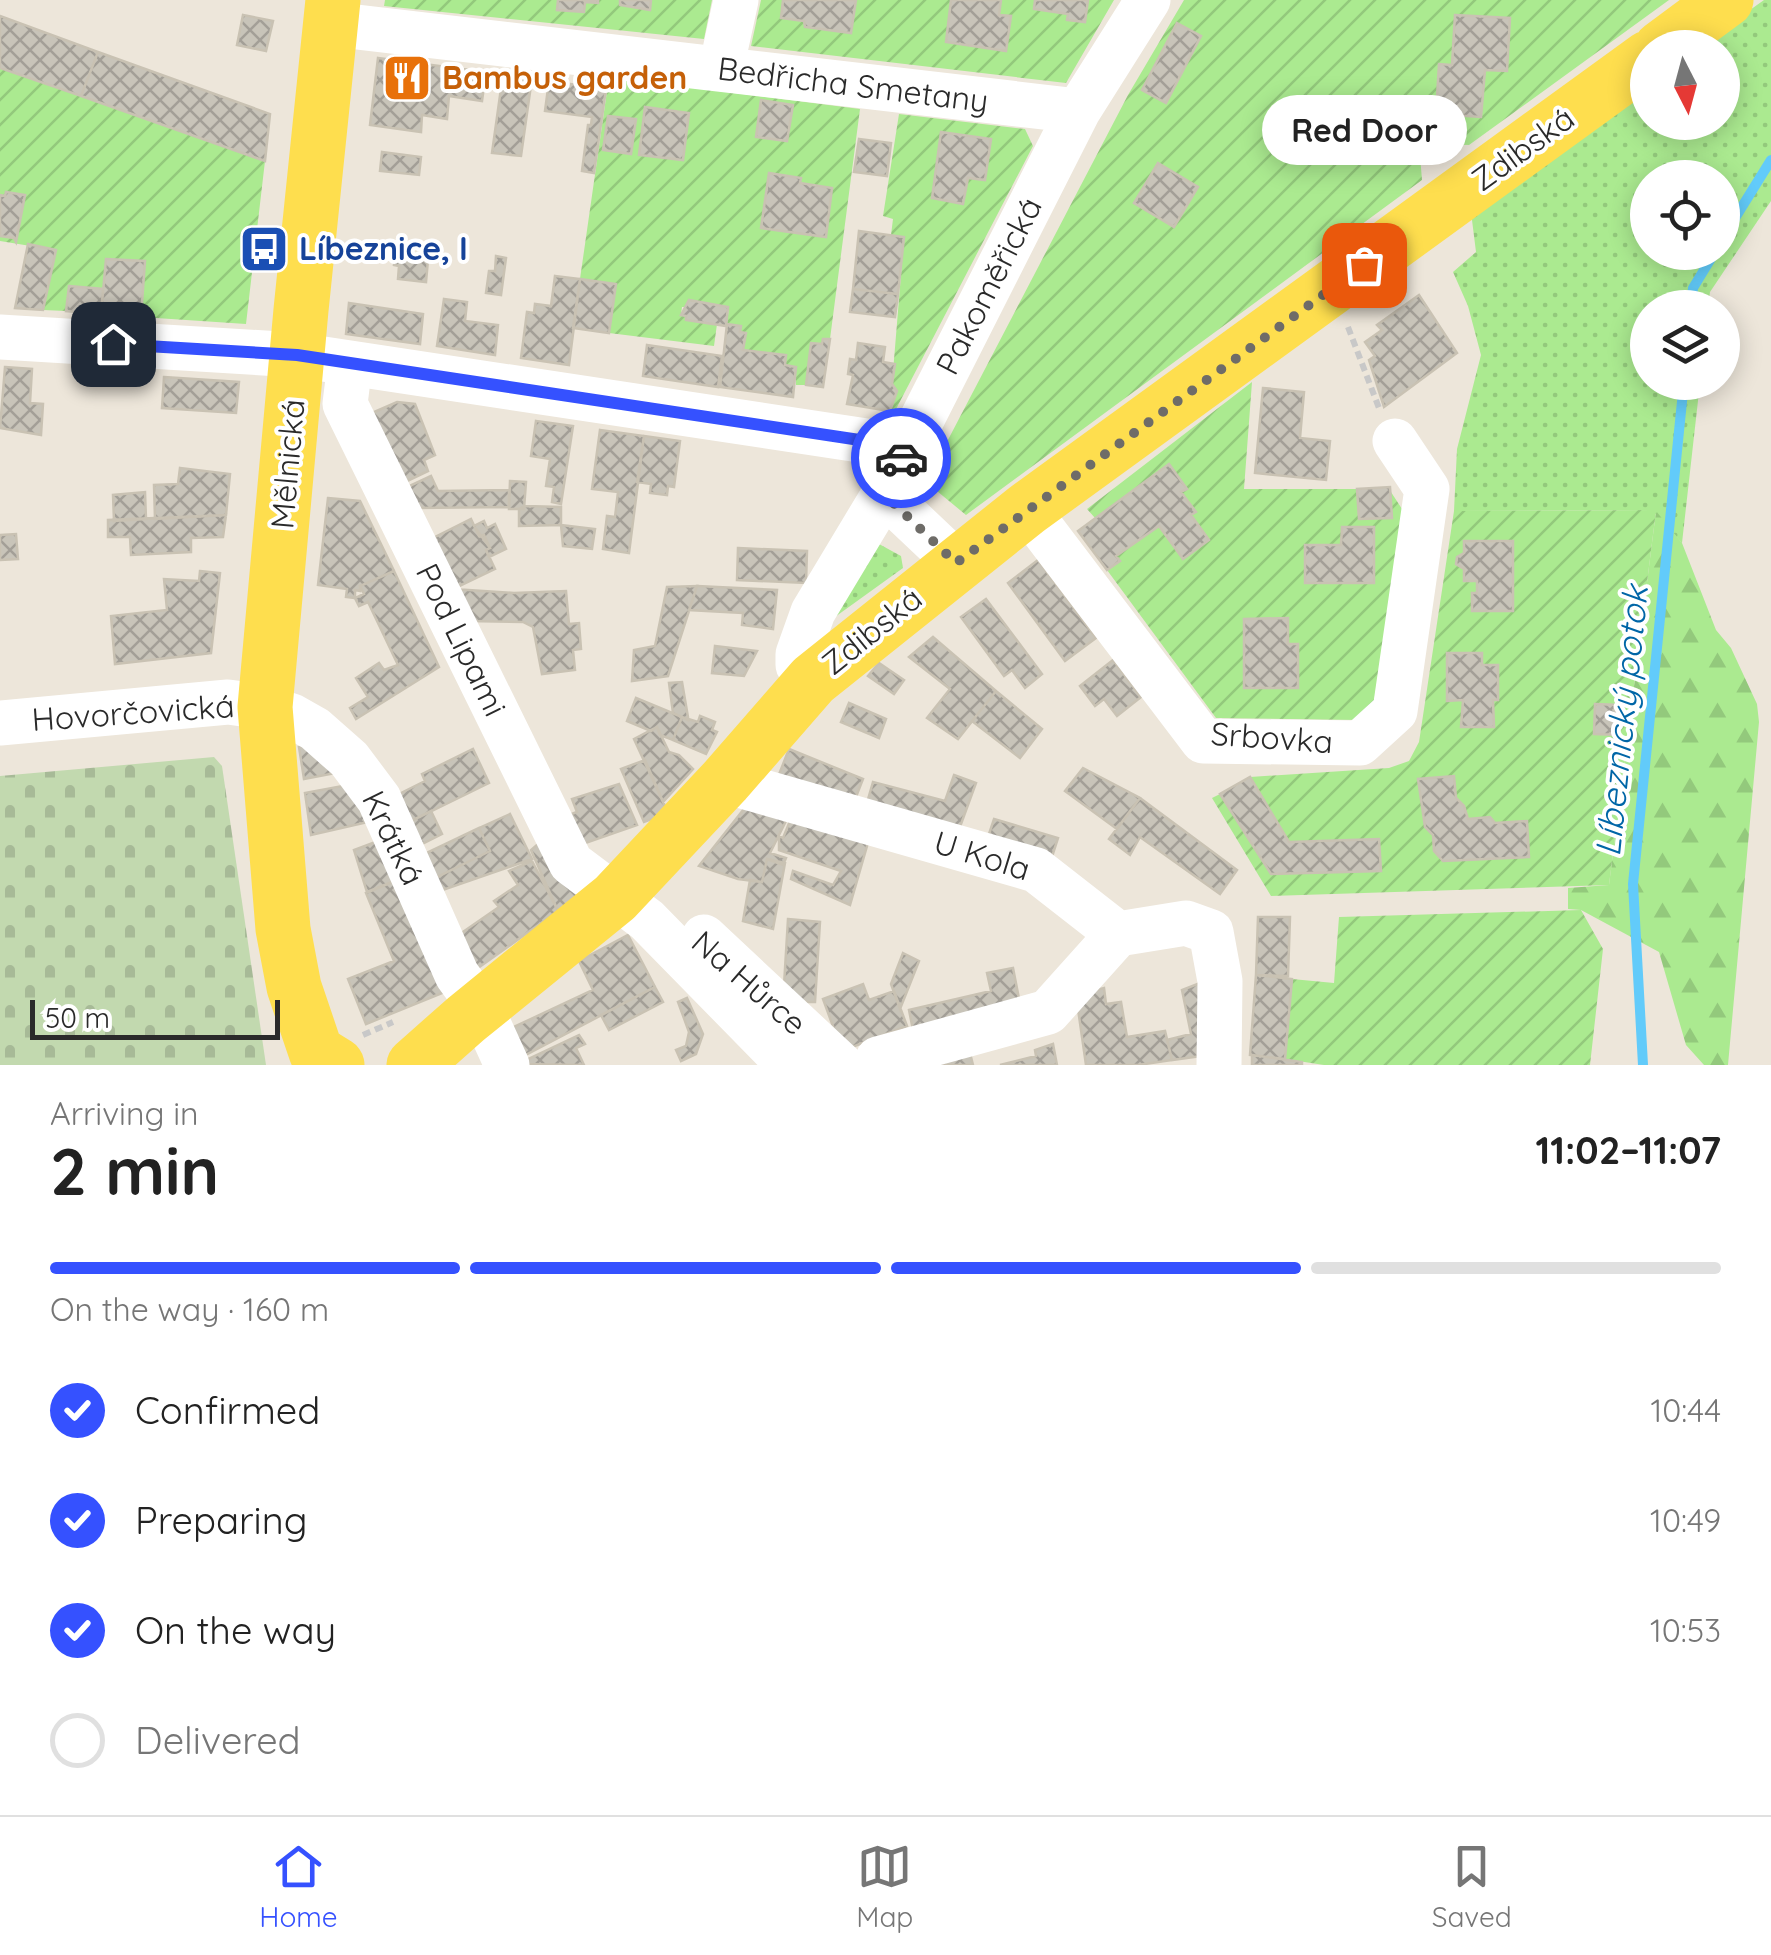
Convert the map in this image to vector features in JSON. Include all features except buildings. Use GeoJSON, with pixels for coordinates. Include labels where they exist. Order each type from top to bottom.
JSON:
{"type":"FeatureCollection","features":[{"type":"Feature","properties":{"kind":"main road"},"geometry":{"type":"LineString","coordinates":[[1685,30],[1726,0]]}},
{"type":"Feature","properties":{"kind":"main road","name":"Mělnická"},"geometry":{"type":"LineString","coordinates":[[332,12],[265,707],[282,928],[294,987],[316,1052],[338,1065]]}},
{"type":"Feature","properties":{"kind":"main road","name":"Zdibská"},"geometry":{"type":"LineString","coordinates":[[414,1065],[481,1008],[631,909],[726,781],[813,680],[956,563],[1630,71]]}},
{"type":"Feature","properties":{"kind":"street"},"geometry":{"type":"LineString","coordinates":[[721,70],[736,0]]}},
{"type":"Feature","properties":{"kind":"street","name":"Pakoměřická"},"geometry":{"type":"LineString","coordinates":[[813,680],[798,665],[798,654],[813,612],[884,494],[1078,110],[1148,0]]}},
{"type":"Feature","properties":{"kind":"street","name":"Bedřicha Smetany"},"geometry":{"type":"LineString","coordinates":[[332,12],[721,70],[1078,110]]}},
{"type":"Feature","properties":{"kind":"street"},"geometry":{"type":"LineString","coordinates":[[0,337],[297,355],[906,447]]}},
{"type":"Feature","properties":{"kind":"street","name":"Pod Lipami"},"geometry":{"type":"LineString","coordinates":[[350,363],[344,404],[572,863],[631,909]]}},
{"type":"Feature","properties":{"kind":"street","name":"Srbovka"},"geometry":{"type":"LineString","coordinates":[[1026,509],[1203,741],[1360,744],[1395,711],[1428,488],[1395,442]]}},
{"type":"Feature","properties":{"kind":"street"},"geometry":{"type":"LineString","coordinates":[[884,494],[956,563]]}},
{"type":"Feature","properties":{"kind":"street","name":"Hovorčovická"},"geometry":{"type":"LineString","coordinates":[[0,723],[228,702],[265,707]]}},
{"type":"Feature","properties":{"kind":"street","name":"Krátká"},"geometry":{"type":"LineString","coordinates":[[265,707],[315,728],[349,759],[379,799],[457,976],[481,1008],[506,1065]]}},
{"type":"Feature","properties":{"kind":"street","name":"U Kola"},"geometry":{"type":"LineString","coordinates":[[726,781],[1036,870],[1118,934]]}},
{"type":"Feature","properties":{"kind":"street","name":"Na Hůrce"},"geometry":{"type":"LineString","coordinates":[[631,909],[789,1065]]}},
{"type":"Feature","properties":{"kind":"street","name":"Na Hůrce"},"geometry":{"type":"LineString","coordinates":[[631,909],[694,928],[841,1065]]}},
{"type":"Feature","properties":{"kind":"street"},"geometry":{"type":"LineString","coordinates":[[876,1065],[878,1059],[1048,1012],[1118,934],[1186,923],[1212,932],[1220,980],[1219,1065]]}},
{"type":"Feature","properties":{"kind":"path"},"geometry":{"type":"LineString","coordinates":[[1333,288],[1395,442]]}},
{"type":"Feature","properties":{"kind":"green space"},"geometry":{"type":"Polygon","coordinates":[[[385,0],[712,0],[704,39],[384,6],[385,0]]]}},
{"type":"Feature","properties":{"kind":"green space"},"geometry":{"type":"Polygon","coordinates":[[[761,0],[1114,0],[1066,83],[751,46],[761,0]]]}},
{"type":"Feature","properties":{"kind":"green space"},"geometry":{"type":"Polygon","coordinates":[[[1184,0],[1669,0],[1469,145],[1419,143],[1422,180],[966,515],[926,482],[1128,95],[1184,0]]]}},
{"type":"Feature","properties":{"kind":"green space"},"geometry":{"type":"Polygon","coordinates":[[[1764,0],[1771,0],[1771,201],[1740,247],[1740,160],[1630,160],[1630,270],[1725,270],[1711,290],[1630,290],[1630,400],[1698,400],[1682,543],[1652,510],[1454,511],[1457,449],[1481,355],[1468,306],[1453,272],[1476,252],[1471,212],[1630,96],[1630,140],[1740,140],[1740,30],[1722,30],[1764,0]]]}},
{"type":"Feature","properties":{"kind":"green space"},"geometry":{"type":"Polygon","coordinates":[[[0,68],[265,161],[246,324],[141,317],[144,261],[106,259],[103,289],[69,286],[66,311],[43,310],[55,250],[0,241],[0,68]]]}},
{"type":"Feature","properties":{"kind":"green space"},"geometry":{"type":"Polygon","coordinates":[[[609,77],[860,109],[830,339],[811,344],[806,385],[796,385],[796,367],[785,365],[786,355],[743,350],[746,333],[740,332],[741,326],[727,324],[729,307],[689,301],[688,307],[682,307],[681,315],[686,320],[717,324],[714,346],[609,333],[616,284],[580,279],[609,77]]]}},
{"type":"Feature","properties":{"kind":"green space"},"geometry":{"type":"Polygon","coordinates":[[[899,114],[1025,129],[1033,146],[895,411],[890,411],[897,392],[892,384],[904,238],[891,235],[893,219],[883,216],[899,114]]]}},
{"type":"Feature","properties":{"kind":"green space"},"geometry":{"type":"Polygon","coordinates":[[[1252,382],[1244,489],[1389,489],[1404,512],[1374,702],[1359,720],[1216,718],[1107,570],[1119,561],[1116,556],[1159,526],[1209,540],[1191,515],[1196,511],[1181,492],[1187,488],[1169,464],[1095,518],[1087,509],[1252,382]]]}},
{"type":"Feature","properties":{"kind":"green space"},"geometry":{"type":"Polygon","coordinates":[[[1454,511],[1656,511],[1609,885],[1271,896],[1212,798],[1220,794],[1271,874],[1380,870],[1379,839],[1289,842],[1250,777],[1389,768],[1409,761],[1419,742],[1454,511]]]}},
{"type":"Feature","properties":{"kind":"green space"},"geometry":{"type":"Polygon","coordinates":[[[1656,511],[1682,543],[1716,630],[1731,648],[1757,704],[1759,722],[1728,1065],[1704,1065],[1686,1045],[1659,952],[1581,910],[1568,909],[1568,888],[1609,885],[1656,511]]]}},
{"type":"Feature","properties":{"kind":"green space"},"geometry":{"type":"Polygon","coordinates":[[[879,544],[901,556],[903,568],[828,622],[879,544]]]}},
{"type":"Feature","properties":{"kind":"green space"},"geometry":{"type":"Polygon","coordinates":[[[214,757],[222,766],[266,1065],[0,1065],[0,776],[214,757]]]}},
{"type":"Feature","properties":{"kind":"green space"},"geometry":{"type":"Polygon","coordinates":[[[1581,910],[1603,949],[1590,1065],[1324,1065],[1285,1059],[1292,979],[1334,983],[1339,917],[1581,910]]]}},
{"type":"Feature","properties":{"kind":"waterway","name":"Líbeznický potok"},"geometry":{"type":"LineString","coordinates":[[1740,210],[1771,160]]}},
{"type":"Feature","properties":{"kind":"waterway","name":"Líbeznický potok"},"geometry":{"type":"LineString","coordinates":[[1693,290],[1704,270]]}},
{"type":"Feature","properties":{"kind":"waterway","name":"Líbeznický potok"},"geometry":{"type":"LineString","coordinates":[[1643,1065],[1633,884],[1682,400]]}},
{"type":"Feature","properties":{"kind":"way so far"},"geometry":{"type":"LineString","coordinates":[[901,458],[884,494],[956,563],[1364,265]]}},
{"type":"Feature","properties":{"kind":"place","name":"Bambus garden"},"geometry":{"type":"Point","coordinates":[407,78]}},
{"type":"Feature","properties":{"kind":"place","name":"Líbeznice, I"},"geometry":{"type":"Point","coordinates":[264,249]}},
{"type":"Feature","properties":{"kind":"place","name":"Red Door"},"geometry":{"type":"Point","coordinates":[1364,265]}},
{"type":"Feature","properties":{"kind":"route"},"geometry":{"type":"LineString","coordinates":[[113,344],[326,359],[906,447],[901,458]]}}]}
